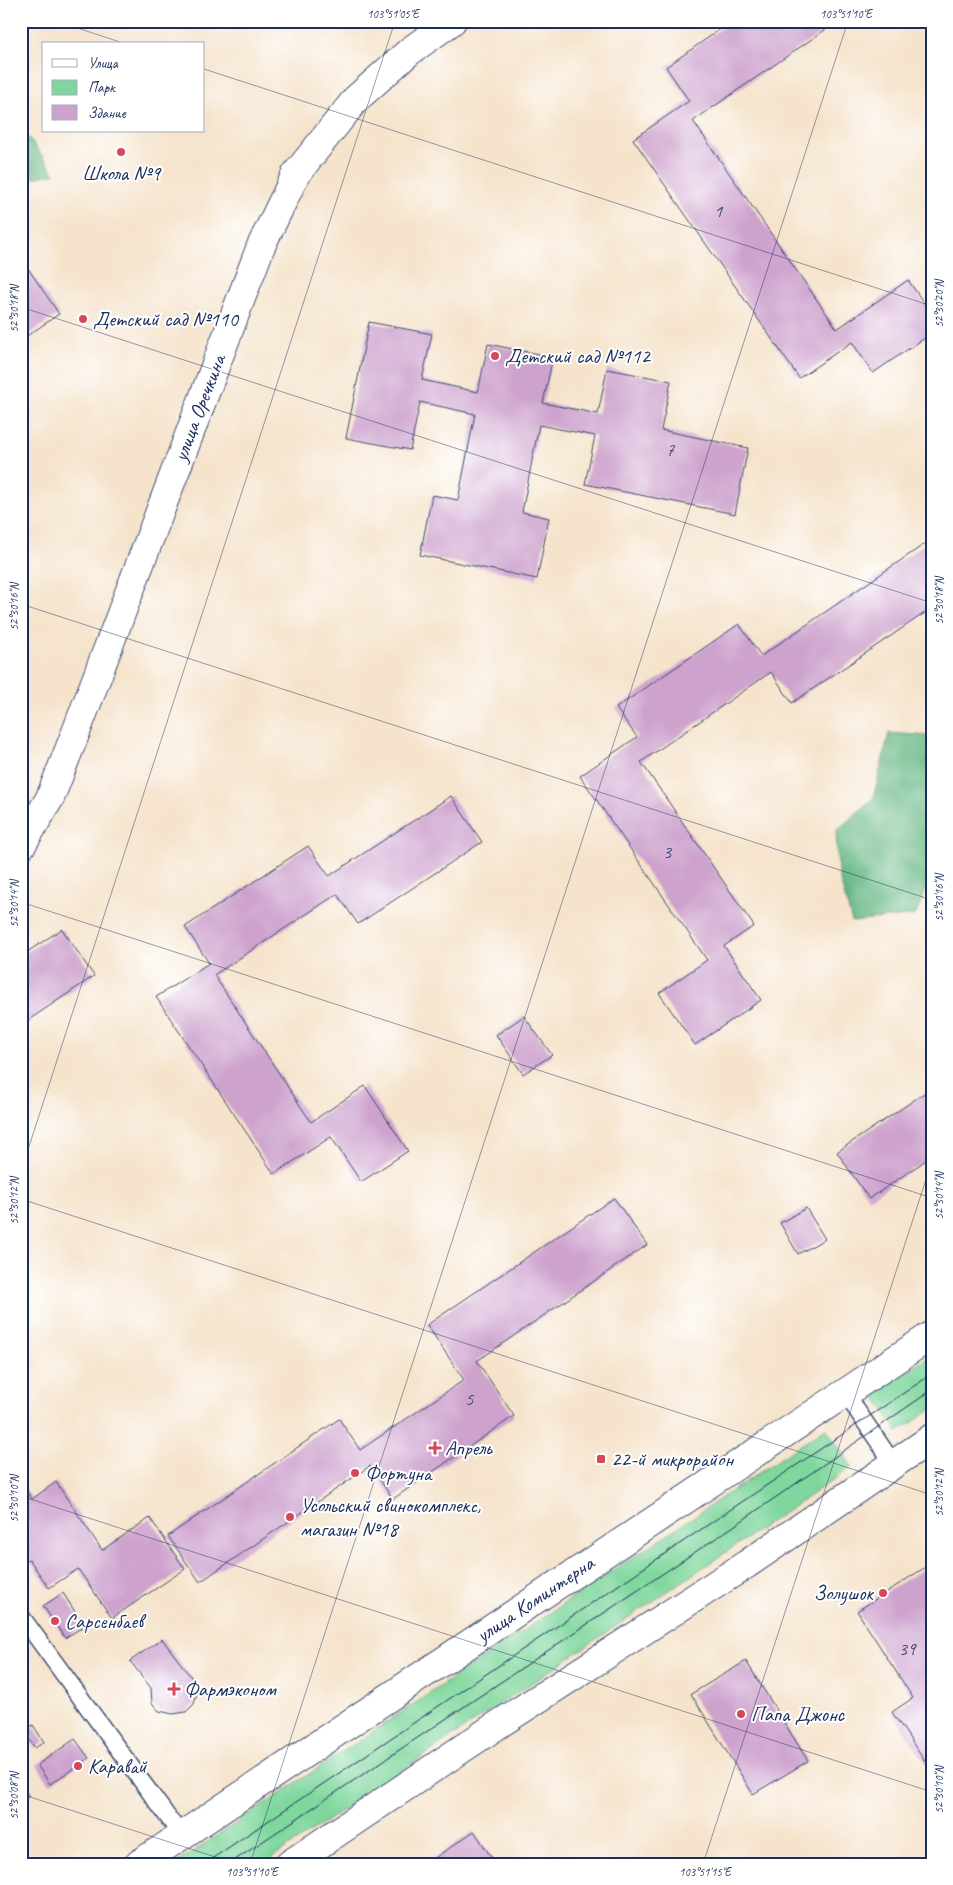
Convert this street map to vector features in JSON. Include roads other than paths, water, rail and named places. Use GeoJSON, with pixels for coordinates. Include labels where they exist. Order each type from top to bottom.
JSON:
{"type":"FeatureCollection","features":[{"type":"Feature","properties":{"kind":"street","name":"улица Оречкина"},"geometry":{"type":"LineString","coordinates":[[21,846],[50,798],[260,246],[296,174],[356,99],[410,51],[452,21]]}},
{"type":"Feature","properties":{"kind":"street","name":"улица Коминтерна"},"geometry":{"type":"LineString","coordinates":[[139,1864],[932,1335]]}},
{"type":"Feature","properties":{"kind":"street"},"geometry":{"type":"LineString","coordinates":[[290,1864],[493,1728],[747,1564],[932,1438]]}},
{"type":"Feature","properties":{"kind":"lane"},"geometry":{"type":"LineString","coordinates":[[845,1393],[893,1463]]}},
{"type":"Feature","properties":{"kind":"lane"},"geometry":{"type":"LineString","coordinates":[[21,1616],[181,1835]]}},
{"type":"Feature","properties":{"kind":"tram line"},"geometry":{"type":"LineString","coordinates":[[204,1864],[932,1374]]}},
{"type":"Feature","properties":{"kind":"tram line"},"geometry":{"type":"LineString","coordinates":[[229,1864],[737,1524],[932,1390]]}},
{"type":"Feature","properties":{"kind":"place","name":"Школа №9"},"geometry":{"type":"Point","coordinates":[121,152]}},
{"type":"Feature","properties":{"kind":"place","name":"Детский сад №110"},"geometry":{"type":"Point","coordinates":[83,319]}},
{"type":"Feature","properties":{"kind":"place","name":"Детский сад №112"},"geometry":{"type":"Point","coordinates":[495,356]}},
{"type":"Feature","properties":{"kind":"place","name":"Апрель"},"geometry":{"type":"Point","coordinates":[435,1448]}},
{"type":"Feature","properties":{"kind":"place","name":"22-й микрорайон"},"geometry":{"type":"Point","coordinates":[601,1459]}},
{"type":"Feature","properties":{"kind":"place","name":"Фортуна"},"geometry":{"type":"Point","coordinates":[355,1473]}},
{"type":"Feature","properties":{"kind":"place","name":"Усольский свинокомплекс, магазин №18"},"geometry":{"type":"Point","coordinates":[290,1517]}},
{"type":"Feature","properties":{"kind":"place","name":"Золушок"},"geometry":{"type":"Point","coordinates":[883,1593]}},
{"type":"Feature","properties":{"kind":"place","name":"Сарсенбаев"},"geometry":{"type":"Point","coordinates":[55,1621]}},
{"type":"Feature","properties":{"kind":"place","name":"Фармэконом"},"geometry":{"type":"Point","coordinates":[174,1689]}},
{"type":"Feature","properties":{"kind":"place","name":"Папа Джонс"},"geometry":{"type":"Point","coordinates":[741,1714]}},
{"type":"Feature","properties":{"kind":"place","name":"Каравай"},"geometry":{"type":"Point","coordinates":[78,1766]}}]}
